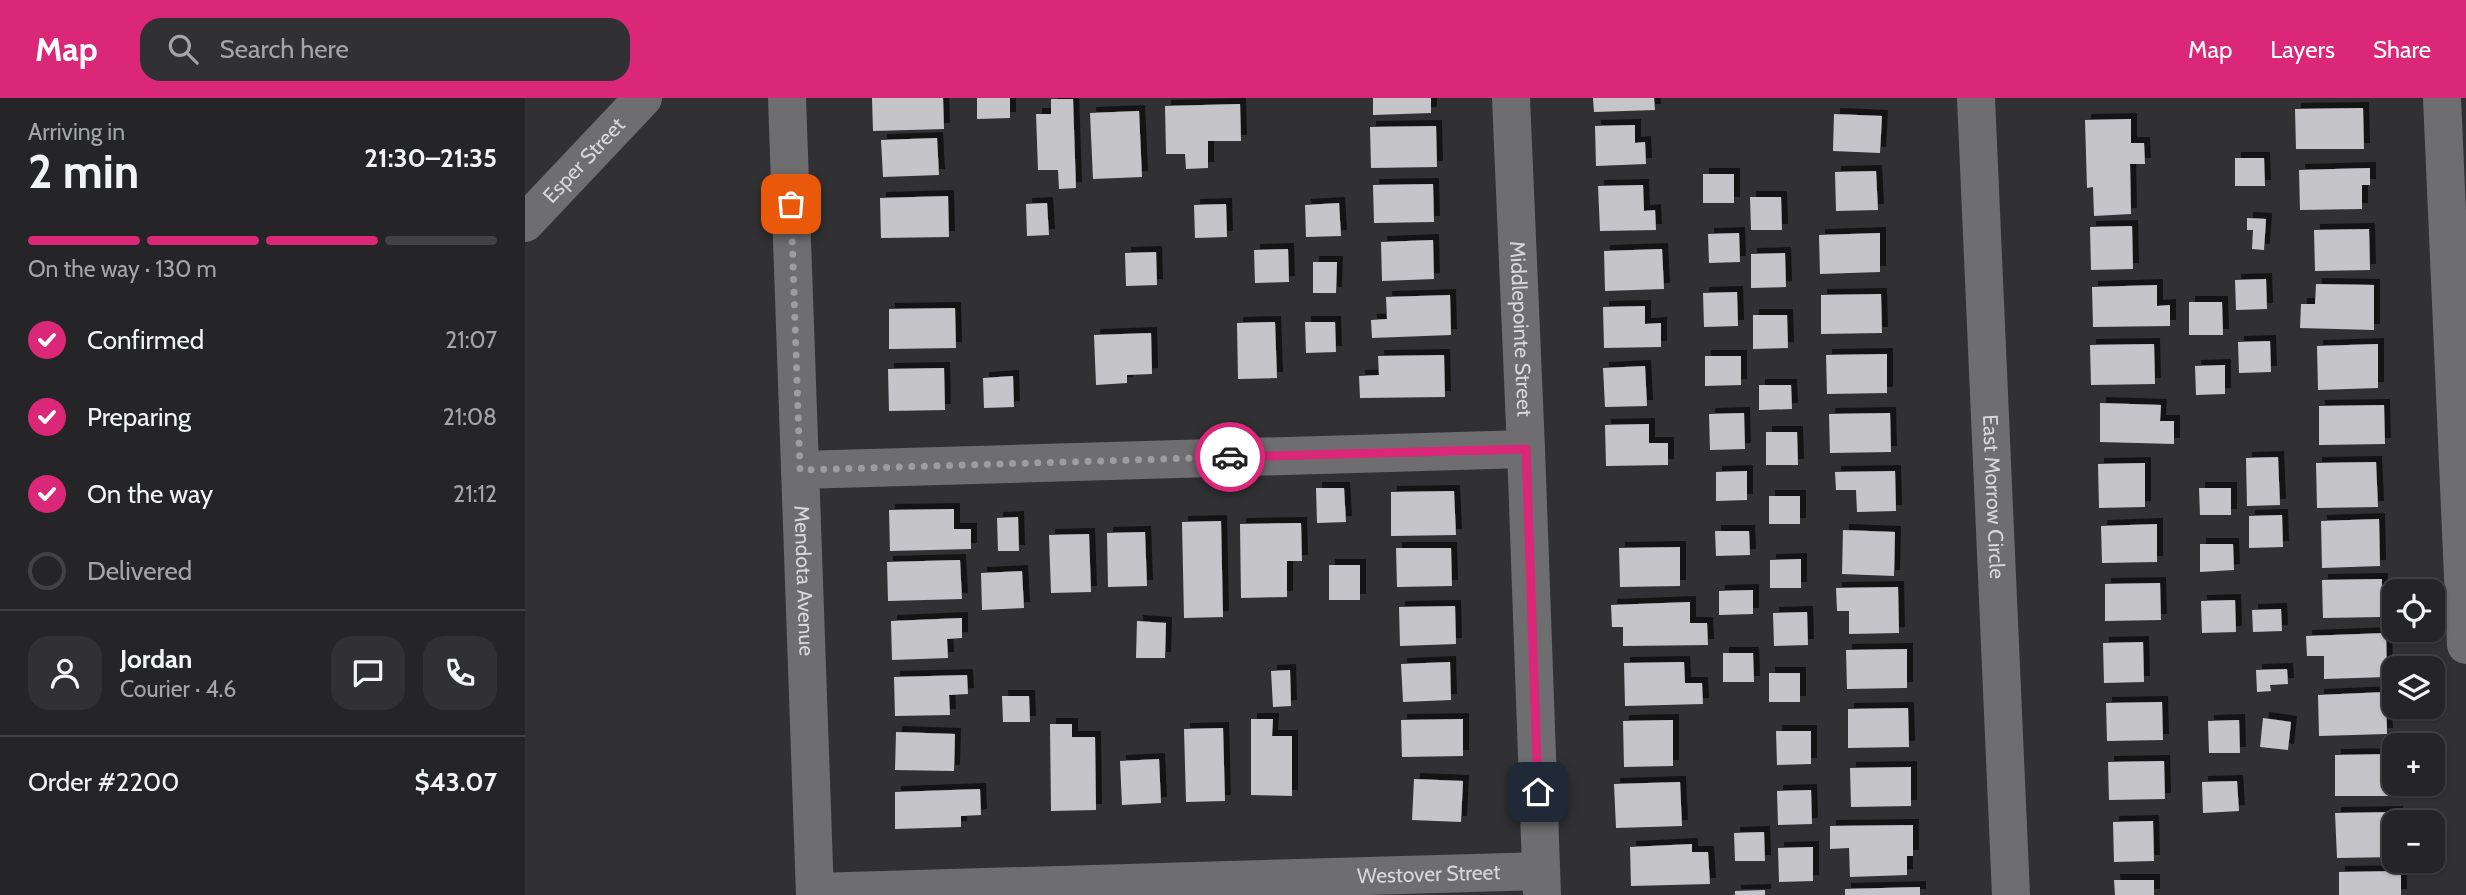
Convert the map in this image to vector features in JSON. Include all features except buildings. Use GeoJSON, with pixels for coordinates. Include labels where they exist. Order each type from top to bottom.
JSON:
{"type":"FeatureCollection","features":[{"type":"Feature","properties":{"kind":"street","name":"Esper Street"},"geometry":{"type":"LineString","coordinates":[[525,223],[643,98]]}},
{"type":"Feature","properties":{"kind":"street","name":"Mendota Avenue"},"geometry":{"type":"LineString","coordinates":[[787,98],[815,893]]}},
{"type":"Feature","properties":{"kind":"street","name":"Middlepointe Street"},"geometry":{"type":"LineString","coordinates":[[1511,98],[1541,883]]}},
{"type":"Feature","properties":{"kind":"street","name":"East Morrow Circle"},"geometry":{"type":"LineString","coordinates":[[1976,98],[2011,895]]}},
{"type":"Feature","properties":{"kind":"street"},"geometry":{"type":"LineString","coordinates":[[2442,98],[2466,645]]}},
{"type":"Feature","properties":{"kind":"street"},"geometry":{"type":"LineString","coordinates":[[800,470],[1526,449]]}},
{"type":"Feature","properties":{"kind":"street","name":"Westover Street"},"geometry":{"type":"LineString","coordinates":[[815,893],[1541,883]]}},
{"type":"Feature","properties":{"kind":"way so far"},"geometry":{"type":"LineString","coordinates":[[791,204],[800,470],[1230,457]]}},
{"type":"Feature","properties":{"kind":"route"},"geometry":{"type":"LineString","coordinates":[[1230,457],[1526,449],[1538,792]]}}]}
